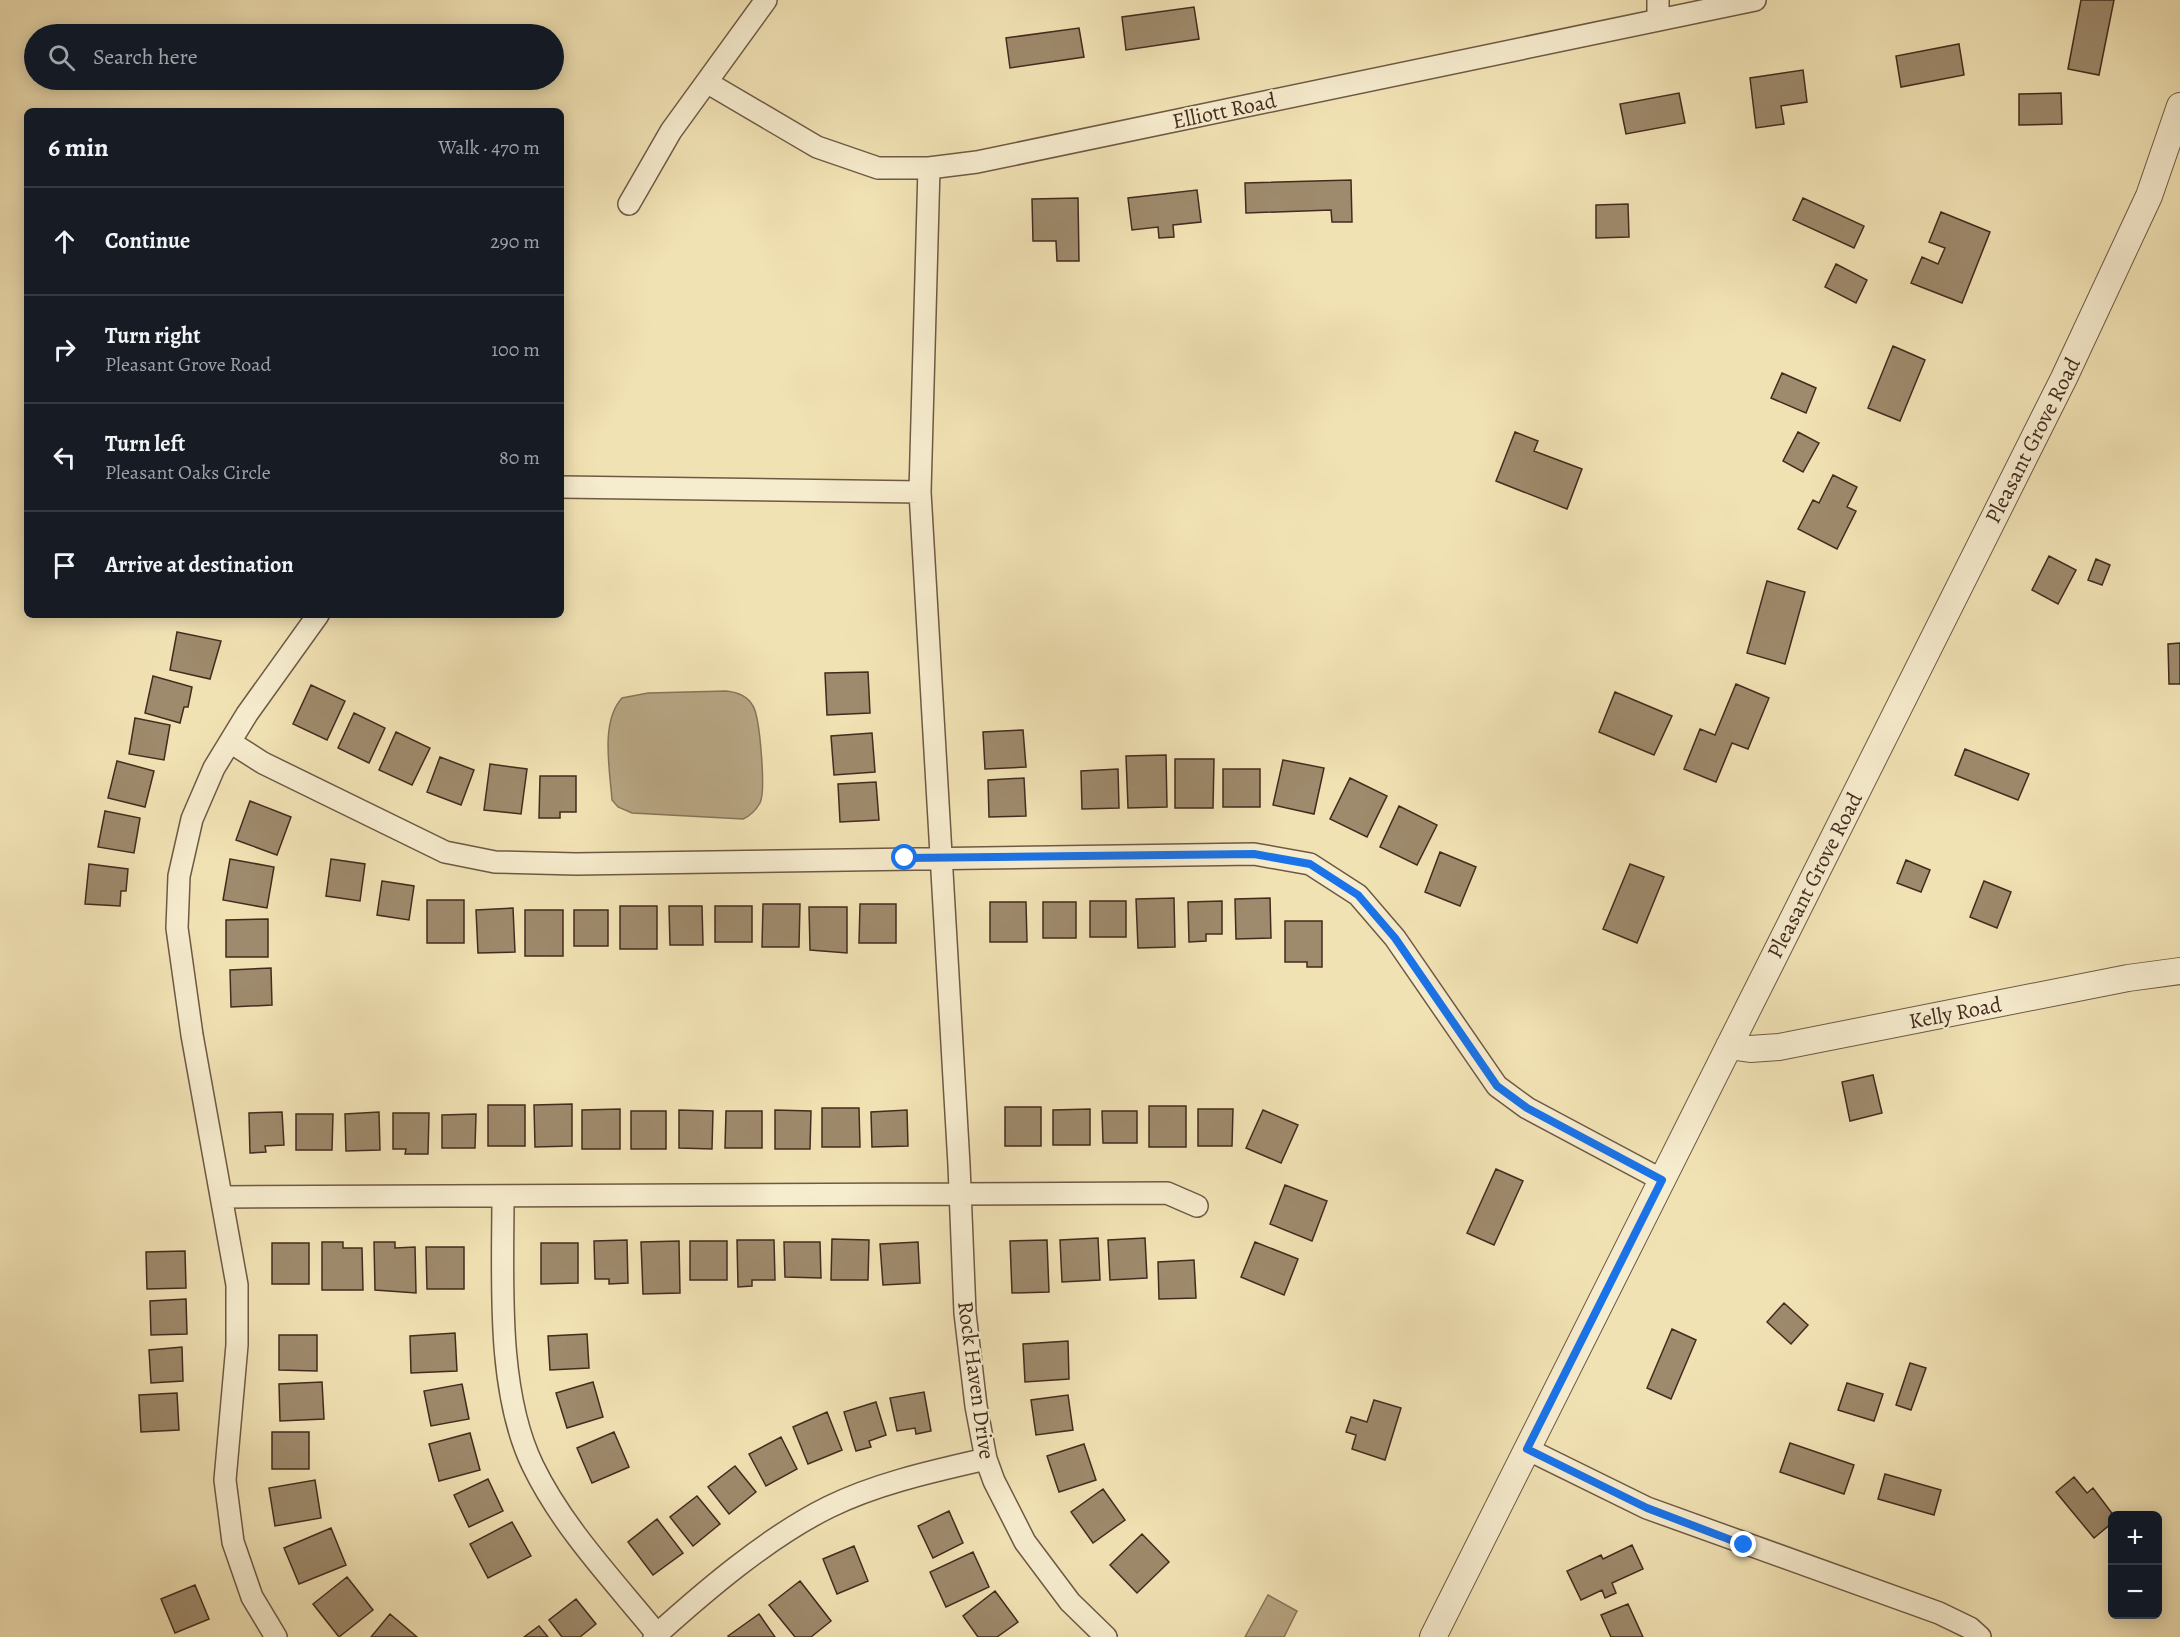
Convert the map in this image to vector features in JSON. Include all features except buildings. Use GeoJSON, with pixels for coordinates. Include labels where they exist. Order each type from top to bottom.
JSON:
{"type":"FeatureCollection","features":[{"type":"Feature","properties":{"kind":"street"},"geometry":{"type":"LineString","coordinates":[[629,204],[671,131],[766,0]]}},
{"type":"Feature","properties":{"kind":"street","name":"Elliott Road"},"geometry":{"type":"LineString","coordinates":[[708,83],[817,147],[878,168],[929,168],[977,162],[1658,10],[1755,0]]}},
{"type":"Feature","properties":{"kind":"street","name":"Pleasant Grove Road"},"geometry":{"type":"LineString","coordinates":[[1433,1637],[2113,278],[2149,196],[2180,106]]}},
{"type":"Feature","properties":{"kind":"street","name":"Rock Haven Drive"},"geometry":{"type":"LineString","coordinates":[[929,168],[920,492],[965,1313],[976,1406],[986,1459],[995,1484],[1025,1542],[1070,1602],[1106,1637]]}},
{"type":"Feature","properties":{"kind":"street"},"geometry":{"type":"LineString","coordinates":[[564,487],[920,492]]}},
{"type":"Feature","properties":{"kind":"street"},"geometry":{"type":"LineString","coordinates":[[276,1637],[252,1597],[233,1542],[225,1480],[237,1345],[237,1285],[223,1197],[192,1035],[177,928],[179,876],[192,819],[214,768],[316,618]]}},
{"type":"Feature","properties":{"kind":"street"},"geometry":{"type":"LineString","coordinates":[[230,742],[262,764],[445,852],[495,862],[579,864],[1254,854],[1310,864],[1358,895],[1395,938],[1497,1086],[1527,1108],[1662,1180]]}},
{"type":"Feature","properties":{"kind":"street","name":"Kelly Road"},"geometry":{"type":"LineString","coordinates":[[1729,1046],[1750,1049],[1779,1047],[2128,978],[2180,971]]}},
{"type":"Feature","properties":{"kind":"street"},"geometry":{"type":"LineString","coordinates":[[223,1197],[1167,1193],[1197,1206]]}},
{"type":"Feature","properties":{"kind":"street"},"geometry":{"type":"LineString","coordinates":[[503,1196],[506,1365],[514,1409],[532,1465],[555,1506],[656,1636],[790,1528],[821,1511],[906,1479],[986,1459]]}},
{"type":"Feature","properties":{"kind":"street"},"geometry":{"type":"LineString","coordinates":[[1527,1449],[1647,1508],[1939,1613],[1970,1628],[1980,1637]]}},
{"type":"Feature","properties":{"kind":"shaded area"},"geometry":{"type":"Polygon","coordinates":[[[726,691],[745,697],[751,702],[756,713],[760,739],[762,796],[755,810],[743,819],[632,813],[618,807],[612,800],[608,747],[611,720],[622,698],[648,693],[726,691]]]}},
{"type":"Feature","properties":{"kind":"shaded area"},"geometry":{"type":"Polygon","coordinates":[[[1268,1595],[1297,1611],[1284,1637],[1245,1637],[1268,1595]]]}},
{"type":"Feature","properties":{"kind":"route"},"geometry":{"type":"LineString","coordinates":[[905,858],[1254,854],[1310,864],[1358,895],[1395,938],[1497,1086],[1527,1108],[1662,1180],[1527,1449],[1647,1508],[1744,1545]]}}]}
